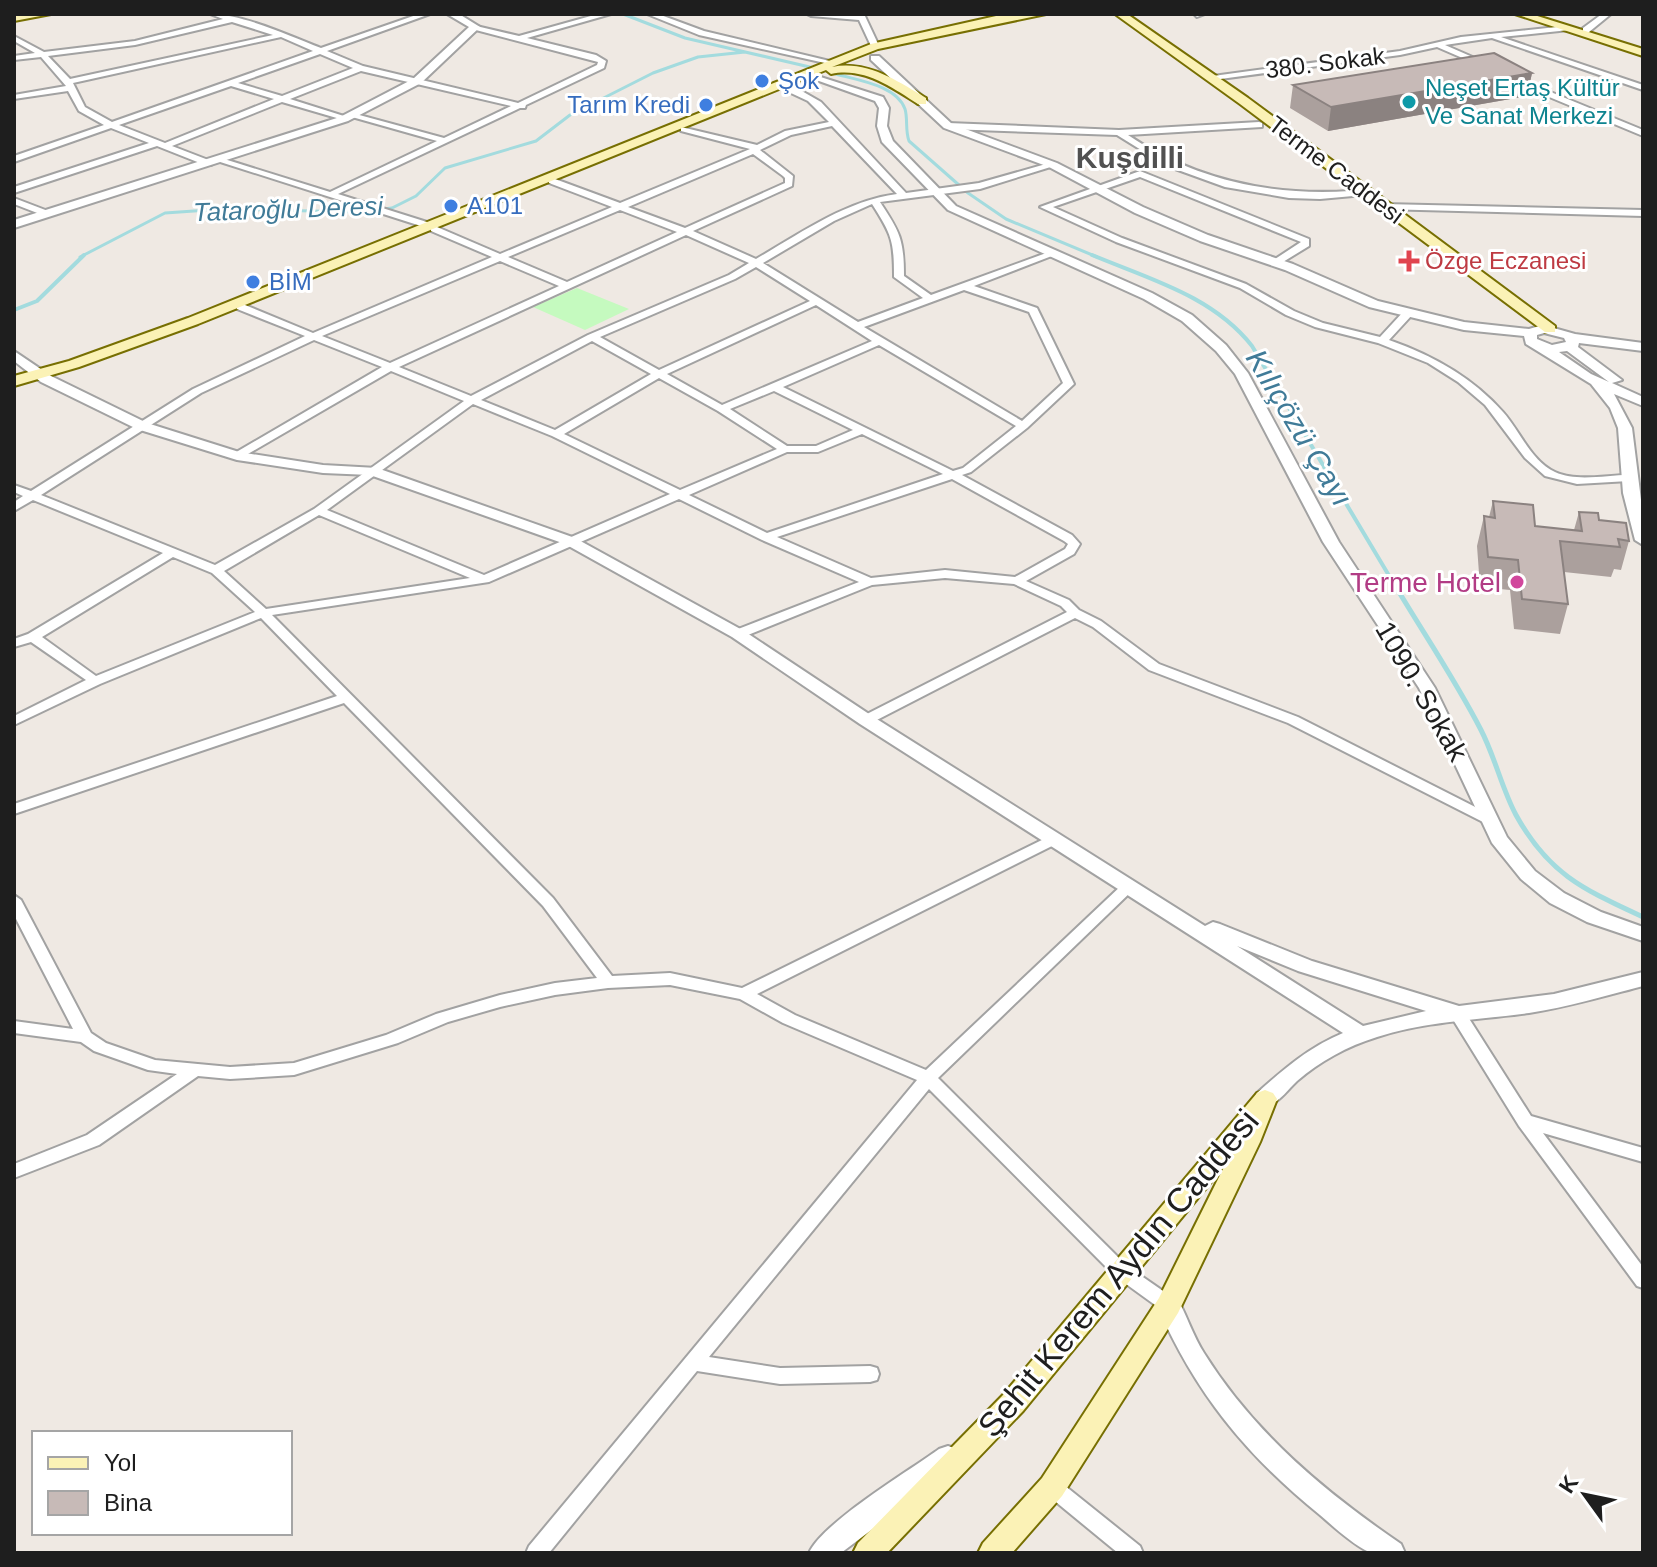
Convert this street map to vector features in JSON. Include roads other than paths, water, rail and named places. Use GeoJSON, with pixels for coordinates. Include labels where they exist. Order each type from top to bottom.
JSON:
{"type":"FeatureCollection","features":[{"type":"Feature","properties":{"kind":"main road"},"geometry":{"type":"LineString","coordinates":[[14,18],[46,14]]}},
{"type":"Feature","properties":{"kind":"main road"},"geometry":{"type":"LineString","coordinates":[[43,377],[193,321],[836,66],[863,65],[871,52],[1014,14]]}},
{"type":"Feature","properties":{"kind":"main road"},"geometry":{"type":"LineString","coordinates":[[871,52],[1041,14]]}},
{"type":"Feature","properties":{"kind":"main road","name":"Terme Caddesi"},"geometry":{"type":"LineString","coordinates":[[1107,14],[1350,194],[1535,339]]}},
{"type":"Feature","properties":{"kind":"main road","name":"Terme Caddesi"},"geometry":{"type":"LineString","coordinates":[[1120,14],[1213,78],[1550,329]]}},
{"type":"Feature","properties":{"kind":"main road"},"geometry":{"type":"LineString","coordinates":[[1520,14],[1643,50]]}},
{"type":"Feature","properties":{"kind":"main road"},"geometry":{"type":"LineString","coordinates":[[1536,14],[1643,50]]}},
{"type":"Feature","properties":{"kind":"main road"},"geometry":{"type":"LineString","coordinates":[[836,66],[868,73],[888,73]]}},
{"type":"Feature","properties":{"kind":"main road"},"geometry":{"type":"LineString","coordinates":[[14,384],[116,356],[784,86]]}},
{"type":"Feature","properties":{"kind":"main road","name":"Şehit Kerem Aydın Caddesi"},"geometry":{"type":"LineString","coordinates":[[868,1553],[989,1427],[1265,1099]]}},
{"type":"Feature","properties":{"kind":"main road","name":"Şehit Kerem Aydın Caddesi"},"geometry":{"type":"LineString","coordinates":[[993,1553],[1052,1487],[1169,1305],[1248,1142],[1265,1099]]}},
{"type":"Feature","properties":{"kind":"street"},"geometry":{"type":"LineString","coordinates":[[214,14],[234,17],[360,68],[522,106]]}},
{"type":"Feature","properties":{"kind":"street"},"geometry":{"type":"LineString","coordinates":[[397,14],[414,18]]}},
{"type":"Feature","properties":{"kind":"street"},"geometry":{"type":"LineString","coordinates":[[14,159],[426,14]]}},
{"type":"Feature","properties":{"kind":"street"},"geometry":{"type":"LineString","coordinates":[[330,195],[601,66],[602,61],[475,27],[452,14]]}},
{"type":"Feature","properties":{"kind":"street"},"geometry":{"type":"LineString","coordinates":[[518,38],[606,14]]}},
{"type":"Feature","properties":{"kind":"street"},"geometry":{"type":"LineString","coordinates":[[651,14],[732,41],[836,66]]}},
{"type":"Feature","properties":{"kind":"street"},"geometry":{"type":"LineString","coordinates":[[811,14],[861,16],[871,52],[888,73],[948,126],[1053,165],[1170,224],[1374,304],[1408,313],[1535,339],[1557,349],[1571,342],[1643,347]]}},
{"type":"Feature","properties":{"kind":"street"},"geometry":{"type":"LineString","coordinates":[[1586,30],[1607,14]]}},
{"type":"Feature","properties":{"kind":"street"},"geometry":{"type":"LineString","coordinates":[[14,58],[135,43],[234,17]]}},
{"type":"Feature","properties":{"kind":"street"},"geometry":{"type":"LineString","coordinates":[[14,224],[349,117],[417,81],[475,27]]}},
{"type":"Feature","properties":{"kind":"street","name":"380. Sokak"},"geometry":{"type":"LineString","coordinates":[[1213,78],[1566,28]]}},
{"type":"Feature","properties":{"kind":"street"},"geometry":{"type":"LineString","coordinates":[[14,97],[282,35]]}},
{"type":"Feature","properties":{"kind":"street"},"geometry":{"type":"LineString","coordinates":[[1492,37],[1643,88]]}},
{"type":"Feature","properties":{"kind":"street"},"geometry":{"type":"LineString","coordinates":[[14,38],[42,54],[70,85],[82,109],[111,125],[213,162],[430,227],[567,286]]}},
{"type":"Feature","properties":{"kind":"street"},"geometry":{"type":"LineString","coordinates":[[1437,44],[1493,70]]}},
{"type":"Feature","properties":{"kind":"street"},"geometry":{"type":"LineString","coordinates":[[14,190],[161,144],[283,101],[360,68]]}},
{"type":"Feature","properties":{"kind":"street","name":"1090. Sokak"},"geometry":{"type":"LineString","coordinates":[[813,75],[879,99],[884,108],[882,126],[888,142],[933,191],[964,215],[1168,307],[1201,329],[1229,356],[1331,542],[1427,688],[1499,839],[1528,875],[1557,898],[1594,917],[1643,934]]}},
{"type":"Feature","properties":{"kind":"street"},"geometry":{"type":"LineString","coordinates":[[1507,76],[1643,133]]}},
{"type":"Feature","properties":{"kind":"street"},"geometry":{"type":"LineString","coordinates":[[231,83],[283,101],[446,141]]}},
{"type":"Feature","properties":{"kind":"street"},"geometry":{"type":"LineString","coordinates":[[784,86],[820,104],[834,123],[903,195]]}},
{"type":"Feature","properties":{"kind":"street"},"geometry":{"type":"LineString","coordinates":[[14,507],[197,391],[314,336],[788,133],[834,123]]}},
{"type":"Feature","properties":{"kind":"street"},"geometry":{"type":"LineString","coordinates":[[948,126],[1119,133],[1259,125]]}},
{"type":"Feature","properties":{"kind":"street"},"geometry":{"type":"LineString","coordinates":[[237,456],[390,367],[789,184],[790,178],[756,149],[684,129]]}},
{"type":"Feature","properties":{"kind":"street"},"geometry":{"type":"LineString","coordinates":[[1119,133],[1160,159],[1226,183],[1307,197],[1350,194]]}},
{"type":"Feature","properties":{"kind":"street"},"geometry":{"type":"LineString","coordinates":[[216,570],[318,511],[472,400],[592,337],[757,263],[810,229],[874,200],[980,186],[1053,165]]}},
{"type":"Feature","properties":{"kind":"street"},"geometry":{"type":"LineString","coordinates":[[1275,263],[1304,246],[1306,241],[1140,174],[1045,207],[1119,240],[1243,286],[1290,313],[1319,325],[1382,341],[1428,358],[1465,384],[1498,413],[1539,467],[1550,474],[1567,478],[1629,478]]}},
{"type":"Feature","properties":{"kind":"street"},"geometry":{"type":"LineString","coordinates":[[552,181],[687,232],[757,263],[1023,426]]}},
{"type":"Feature","properties":{"kind":"street"},"geometry":{"type":"LineString","coordinates":[[874,200],[899,245],[899,277],[929,298]]}},
{"type":"Feature","properties":{"kind":"street"},"geometry":{"type":"LineString","coordinates":[[14,201],[45,213]]}},
{"type":"Feature","properties":{"kind":"street"},"geometry":{"type":"LineString","coordinates":[[1384,207],[1643,213]]}},
{"type":"Feature","properties":{"kind":"street"},"geometry":{"type":"LineString","coordinates":[[857,326],[1052,254]]}},
{"type":"Feature","properties":{"kind":"street"},"geometry":{"type":"LineString","coordinates":[[766,537],[953,475],[977,463],[1069,384],[1033,310],[963,286]]}},
{"type":"Feature","properties":{"kind":"street"},"geometry":{"type":"LineString","coordinates":[[556,434],[658,374],[817,301]]}},
{"type":"Feature","properties":{"kind":"street"},"geometry":{"type":"LineString","coordinates":[[241,307],[556,434],[766,537],[870,582]]}},
{"type":"Feature","properties":{"kind":"street"},"geometry":{"type":"LineString","coordinates":[[1382,341],[1408,313]]}},
{"type":"Feature","properties":{"kind":"street"},"geometry":{"type":"LineString","coordinates":[[1535,339],[1550,329],[1571,342],[1610,378],[1643,392]]}},
{"type":"Feature","properties":{"kind":"street"},"geometry":{"type":"LineString","coordinates":[[592,337],[722,409],[785,449]]}},
{"type":"Feature","properties":{"kind":"street"},"geometry":{"type":"LineString","coordinates":[[1535,339],[1598,384],[1643,402]]}},
{"type":"Feature","properties":{"kind":"street"},"geometry":{"type":"LineString","coordinates":[[722,409],[880,341]]}},
{"type":"Feature","properties":{"kind":"street"},"geometry":{"type":"LineString","coordinates":[[14,355],[43,377],[142,426],[237,456],[323,469],[372,471],[570,541],[738,634],[866,720],[1362,1035]]}},
{"type":"Feature","properties":{"kind":"street"},"geometry":{"type":"LineString","coordinates":[[1598,384],[1617,407],[1627,430],[1629,478],[1643,540]]}},
{"type":"Feature","properties":{"kind":"street"},"geometry":{"type":"LineString","coordinates":[[775,387],[953,475],[1074,544],[1070,551],[1017,581]]}},
{"type":"Feature","properties":{"kind":"street"},"geometry":{"type":"LineString","coordinates":[[14,721],[95,681],[263,613],[485,579],[679,492],[785,449],[818,449],[862,430]]}},
{"type":"Feature","properties":{"kind":"street"},"geometry":{"type":"LineString","coordinates":[[14,488],[216,570],[263,613],[548,902],[608,982]]}},
{"type":"Feature","properties":{"kind":"street"},"geometry":{"type":"LineString","coordinates":[[318,511],[485,579]]}},
{"type":"Feature","properties":{"kind":"street"},"geometry":{"type":"LineString","coordinates":[[14,643],[33,637],[172,552]]}},
{"type":"Feature","properties":{"kind":"street"},"geometry":{"type":"LineString","coordinates":[[738,634],[870,582],[945,574],[1017,581],[1065,603],[1154,667],[1293,720],[1488,819]]}},
{"type":"Feature","properties":{"kind":"street"},"geometry":{"type":"LineString","coordinates":[[866,720],[1075,613]]}},
{"type":"Feature","properties":{"kind":"street"},"geometry":{"type":"LineString","coordinates":[[33,637],[95,681]]}},
{"type":"Feature","properties":{"kind":"street"},"geometry":{"type":"LineString","coordinates":[[14,809],[344,698]]}},
{"type":"Feature","properties":{"kind":"street"},"geometry":{"type":"LineString","coordinates":[[744,994],[1055,839]]}},
{"type":"Feature","properties":{"kind":"street"},"geometry":{"type":"LineString","coordinates":[[536,1553],[928,1078],[1128,888]]}},
{"type":"Feature","properties":{"kind":"street"},"geometry":{"type":"LineString","coordinates":[[14,900],[85,1037]]}},
{"type":"Feature","properties":{"kind":"street"},"geometry":{"type":"LineString","coordinates":[[1170,911],[1305,966],[1457,1013],[1525,1121],[1643,1281]]}},
{"type":"Feature","properties":{"kind":"street"},"geometry":{"type":"LineString","coordinates":[[14,1027],[85,1037],[100,1047],[154,1066],[230,1073],[294,1069],[500,1001],[608,982],[670,979],[744,994],[789,1019],[928,1078],[1121,1271],[1169,1305],[1194,1358],[1227,1409],[1259,1446],[1296,1482],[1392,1553]]}},
{"type":"Feature","properties":{"kind":"street"},"geometry":{"type":"LineString","coordinates":[[1265,1099],[1298,1068],[1362,1035],[1402,1023],[1457,1013],[1526,1006],[1643,979]]}},
{"type":"Feature","properties":{"kind":"street"},"geometry":{"type":"LineString","coordinates":[[14,1171],[93,1140],[195,1070]]}},
{"type":"Feature","properties":{"kind":"street"},"geometry":{"type":"LineString","coordinates":[[1525,1121],[1643,1155]]}},
{"type":"Feature","properties":{"kind":"street"},"geometry":{"type":"LineString","coordinates":[[695,1363],[780,1376],[870,1374]]}},
{"type":"Feature","properties":{"kind":"street"},"geometry":{"type":"LineString","coordinates":[[822,1553],[850,1528],[989,1427]]}},
{"type":"Feature","properties":{"kind":"street"},"geometry":{"type":"LineString","coordinates":[[1052,1487],[1133,1553]]}},
{"type":"Feature","properties":{"kind":"waterway","name":"Kılıçözü Çayı"},"geometry":{"type":"LineString","coordinates":[[623,14],[685,38],[814,68]]}},
{"type":"Feature","properties":{"kind":"waterway","name":"Tataroğlu Deresi"},"geometry":{"type":"LineString","coordinates":[[80,257],[165,213],[223,209],[358,212],[392,208],[416,196],[445,168],[536,141],[570,115],[653,73],[698,57],[745,52]]}},
{"type":"Feature","properties":{"kind":"waterway","name":"Kılıçözü Çayı"},"geometry":{"type":"LineString","coordinates":[[836,74],[894,94],[905,109],[909,141],[968,193],[1006,219],[1097,257]]}},
{"type":"Feature","properties":{"kind":"waterway","name":"Tataroğlu Deresi"},"geometry":{"type":"LineString","coordinates":[[14,310],[37,301],[84,255]]}},
{"type":"Feature","properties":{"kind":"waterway","name":"Kılıçözü Çayı"},"geometry":{"type":"LineString","coordinates":[[1092,255],[1097,257]]}},
{"type":"Feature","properties":{"kind":"waterway","name":"Kılıçözü Çayı"},"geometry":{"type":"LineString","coordinates":[[1097,257],[1199,302],[1219,314],[1252,346],[1397,589]]}},
{"type":"Feature","properties":{"kind":"waterway","name":"Kılıçözü Çayı"},"geometry":{"type":"LineString","coordinates":[[1396,587],[1486,740],[1511,805],[1529,836],[1555,867],[1570,878],[1643,917]]}},
{"type":"Feature","properties":{"kind":"place","name":"Şok"},"geometry":{"type":"Point","coordinates":[762,81]}},
{"type":"Feature","properties":{"kind":"place","name":"Neşet Ertaş Kültür Ve Sanat Merkezi"},"geometry":{"type":"Point","coordinates":[1409,102]}},
{"type":"Feature","properties":{"kind":"place","name":"Tarım Kredi"},"geometry":{"type":"Point","coordinates":[706,105]}},
{"type":"Feature","properties":{"kind":"place","name":"A101"},"geometry":{"type":"Point","coordinates":[451,206]}},
{"type":"Feature","properties":{"kind":"place","name":"Özge Eczanesi"},"geometry":{"type":"Point","coordinates":[1409,261]}},
{"type":"Feature","properties":{"kind":"place","name":"BİM"},"geometry":{"type":"Point","coordinates":[253,282]}},
{"type":"Feature","properties":{"kind":"place","name":"Terme Hotel"},"geometry":{"type":"Point","coordinates":[1517,582]}},
{"type":"Feature","properties":{"kind":"district","name":"Kuşdilli"},"geometry":{"type":"Point","coordinates":[1130,158]}}]}
